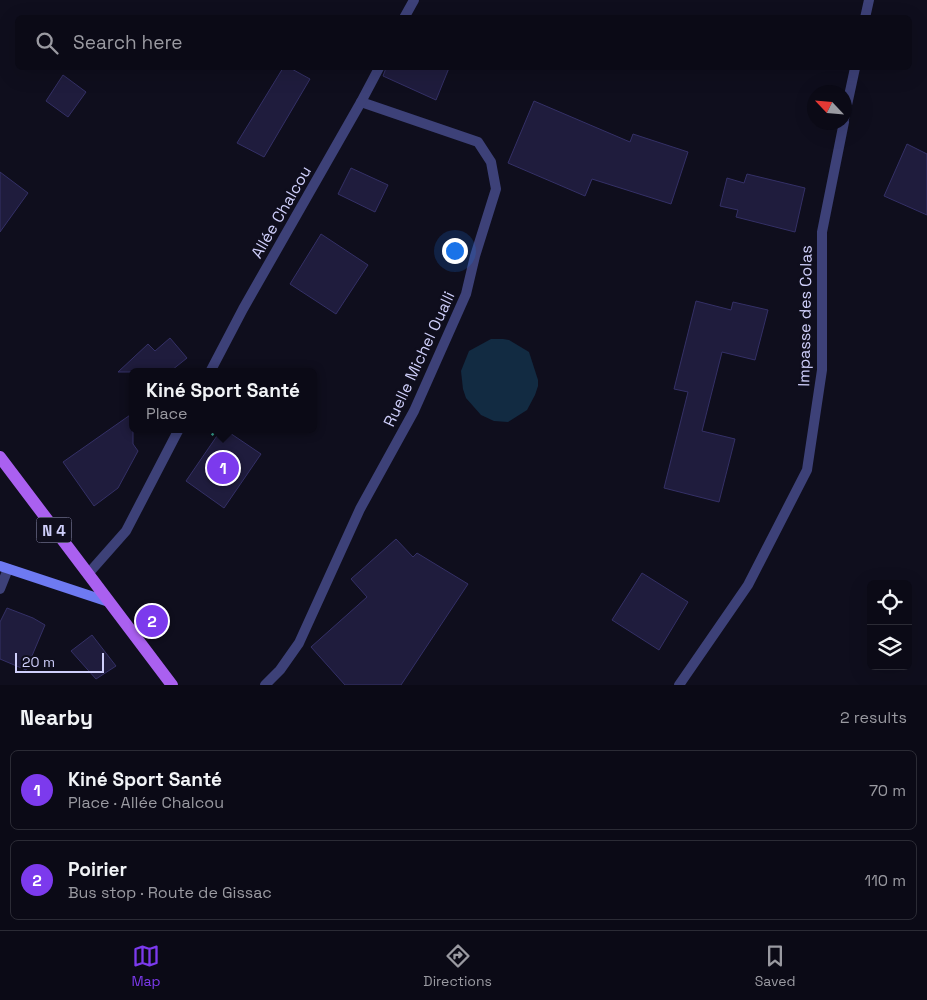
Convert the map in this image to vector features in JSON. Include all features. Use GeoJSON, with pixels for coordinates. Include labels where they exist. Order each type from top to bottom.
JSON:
{"type":"FeatureCollection","features":[{"type":"Feature","properties":{"kind":"main road","name":"N 4"},"geometry":{"type":"LineString","coordinates":[[0,457],[172,685]]}},
{"type":"Feature","properties":{"kind":"main road"},"geometry":{"type":"LineString","coordinates":[[4,567],[109,602]]}},
{"type":"Feature","properties":{"kind":"street"},"geometry":{"type":"LineString","coordinates":[[406,15],[414,0]]}},
{"type":"Feature","properties":{"kind":"street"},"geometry":{"type":"LineString","coordinates":[[866,15],[869,0]]}},
{"type":"Feature","properties":{"kind":"street","name":"Allée Chalcou"},"geometry":{"type":"LineString","coordinates":[[212,368],[243,309],[378,70]]}},
{"type":"Feature","properties":{"kind":"street","name":"Impasse des Colas"},"geometry":{"type":"LineString","coordinates":[[851,85],[855,70]]}},
{"type":"Feature","properties":{"kind":"street","name":"Ruelle Michel Oualli"},"geometry":{"type":"LineString","coordinates":[[265,685],[280,670],[299,644],[360,509],[414,411],[466,294],[475,256],[496,189],[492,162],[478,142],[361,102]]}},
{"type":"Feature","properties":{"kind":"street","name":"Impasse des Colas"},"geometry":{"type":"LineString","coordinates":[[679,685],[748,585],[807,470],[822,370],[822,232],[842,130]]}},
{"type":"Feature","properties":{"kind":"street"},"geometry":{"type":"LineString","coordinates":[[88,574],[126,530],[177,433]]}},
{"type":"Feature","properties":{"kind":"street"},"geometry":{"type":"LineString","coordinates":[[0,589],[4,567]]}},
{"type":"Feature","properties":{"kind":"path"},"geometry":{"type":"LineString","coordinates":[[212,433],[216,436]]}},
{"type":"Feature","properties":{"kind":"water"},"geometry":{"type":"Polygon","coordinates":[[[491,339],[509,340],[529,352],[538,380],[535,395],[527,410],[508,422],[494,421],[481,415],[466,398],[463,389],[461,371],[469,351],[491,339]]]}},
{"type":"Feature","properties":{"kind":"building"},"geometry":{"type":"Polygon","coordinates":[[[282,70],[294,70],[310,79],[264,157],[237,143],[282,70]]]}},
{"type":"Feature","properties":{"kind":"building"},"geometry":{"type":"Polygon","coordinates":[[[385,70],[448,70],[436,100],[383,76],[385,70]]]}},
{"type":"Feature","properties":{"kind":"building"},"geometry":{"type":"Polygon","coordinates":[[[63,75],[86,92],[68,117],[46,101],[63,75]]]}},
{"type":"Feature","properties":{"kind":"building"},"geometry":{"type":"Polygon","coordinates":[[[534,101],[630,142],[633,134],[688,152],[671,204],[592,179],[585,196],[508,163],[534,101]]]}},
{"type":"Feature","properties":{"kind":"building"},"geometry":{"type":"Polygon","coordinates":[[[907,144],[927,154],[927,215],[884,196],[907,144]]]}},
{"type":"Feature","properties":{"kind":"building"},"geometry":{"type":"Polygon","coordinates":[[[351,168],[388,185],[375,212],[338,194],[351,168]]]}},
{"type":"Feature","properties":{"kind":"building"},"geometry":{"type":"Polygon","coordinates":[[[0,172],[28,193],[0,232],[0,172]]]}},
{"type":"Feature","properties":{"kind":"building"},"geometry":{"type":"Polygon","coordinates":[[[747,174],[805,188],[795,232],[736,217],[738,210],[720,206],[727,178],[744,183],[747,174]]]}},
{"type":"Feature","properties":{"kind":"building"},"geometry":{"type":"Polygon","coordinates":[[[321,234],[368,265],[336,314],[290,284],[321,234]]]}},
{"type":"Feature","properties":{"kind":"building"},"geometry":{"type":"Polygon","coordinates":[[[696,301],[731,310],[733,302],[768,310],[755,360],[722,352],[702,431],[735,439],[719,502],[664,488],[688,392],[674,389],[696,301]]]}},
{"type":"Feature","properties":{"kind":"building"},"geometry":{"type":"Polygon","coordinates":[[[170,338],[187,358],[174,368],[129,368],[129,372],[118,372],[148,344],[155,351],[170,338]]]}},
{"type":"Feature","properties":{"kind":"building"},"geometry":{"type":"Polygon","coordinates":[[[129,416],[129,433],[133,433],[133,444],[138,451],[118,488],[94,506],[63,462],[129,416]]]}},
{"type":"Feature","properties":{"kind":"building"},"geometry":{"type":"Polygon","coordinates":[[[219,433],[230,433],[261,454],[224,508],[186,481],[219,433]]]}},
{"type":"Feature","properties":{"kind":"building"},"geometry":{"type":"Polygon","coordinates":[[[396,539],[413,557],[417,553],[468,584],[401,685],[345,685],[311,647],[367,597],[351,579],[396,539]]]}},
{"type":"Feature","properties":{"kind":"building"},"geometry":{"type":"Polygon","coordinates":[[[642,573],[688,602],[659,650],[612,620],[642,573]]]}},
{"type":"Feature","properties":{"kind":"building"},"geometry":{"type":"Polygon","coordinates":[[[7,608],[45,625],[26,670],[0,659],[0,622],[7,608]]]}},
{"type":"Feature","properties":{"kind":"building"},"geometry":{"type":"Polygon","coordinates":[[[92,635],[116,666],[96,679],[71,651],[92,635]]]}},
{"type":"Feature","properties":{"kind":"place","name":"Kiné Sport Santé"},"geometry":{"type":"Point","coordinates":[223,468]}},
{"type":"Feature","properties":{"kind":"place","name":"Poirier"},"geometry":{"type":"Point","coordinates":[152,621]}}]}
